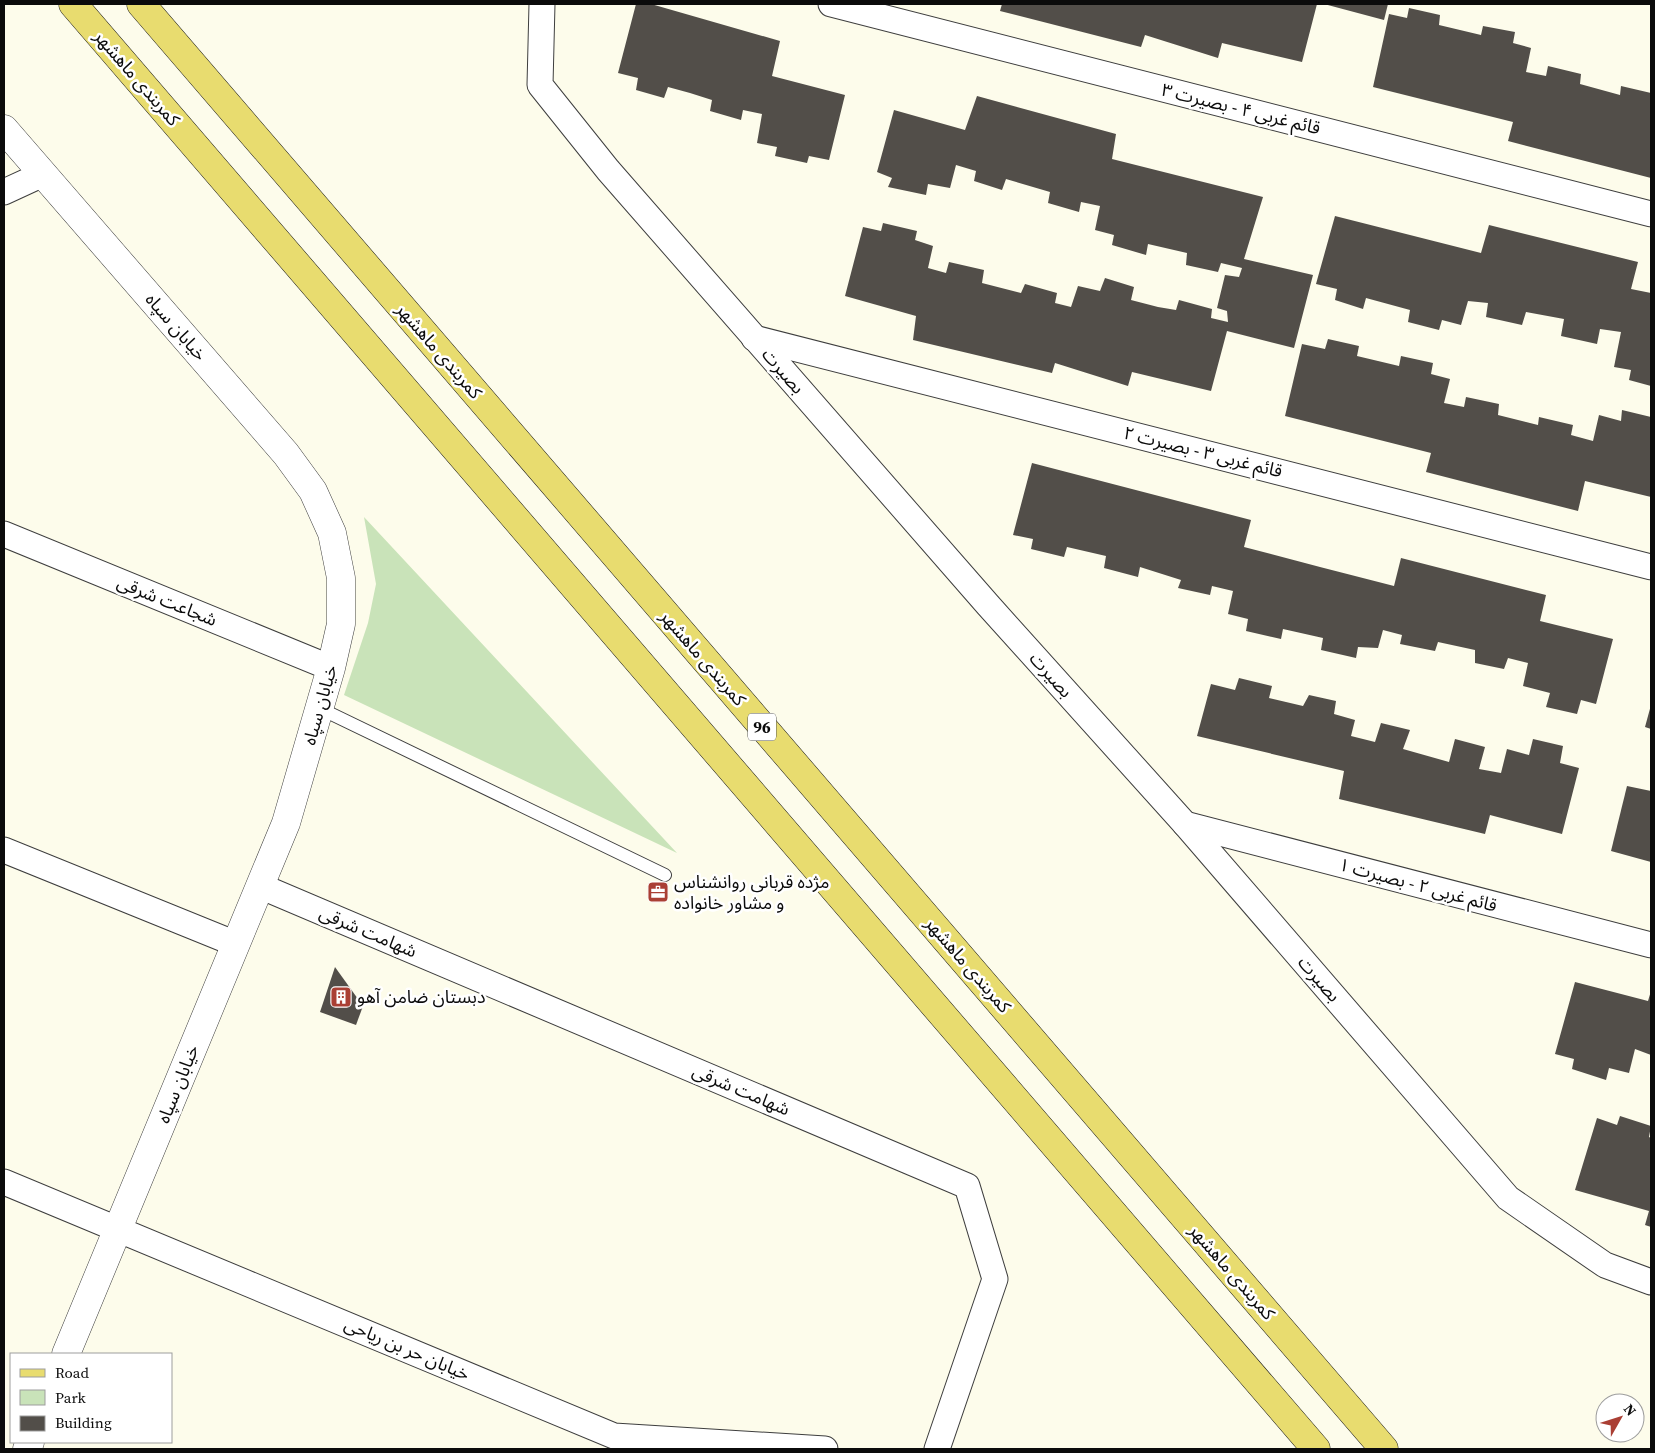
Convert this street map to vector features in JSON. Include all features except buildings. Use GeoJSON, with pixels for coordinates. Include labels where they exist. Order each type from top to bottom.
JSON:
{"type":"FeatureCollection","features":[{"type":"Feature","properties":{"kind":"main road","name":"کمربندی ماهشهر"},"geometry":{"type":"LineString","coordinates":[[73,4],[1316,1449]]}},
{"type":"Feature","properties":{"kind":"main road","name":"کمربندی ماهشهر"},"geometry":{"type":"LineString","coordinates":[[140,4],[1384,1449]]}},
{"type":"Feature","properties":{"kind":"street","name":"بصیرت"},"geometry":{"type":"LineString","coordinates":[[542,4],[540,85],[608,170],[994,613],[1185,824],[1508,1198],[1605,1265],[1651,1282]]}},
{"type":"Feature","properties":{"kind":"street","name":"قائم غربی ۴ - بصیرت ۳"},"geometry":{"type":"LineString","coordinates":[[831,4],[1651,214]]}},
{"type":"Feature","properties":{"kind":"street","name":"خیابان سپاه"},"geometry":{"type":"LineString","coordinates":[[4,129],[286,454],[313,491],[332,533],[341,578],[341,624],[331,668],[286,823],[66,1353]]}},
{"type":"Feature","properties":{"kind":"street"},"geometry":{"type":"LineString","coordinates":[[4,192],[43,174]]}},
{"type":"Feature","properties":{"kind":"street","name":"قائم غربی ۳ - بصیرت ۲"},"geometry":{"type":"LineString","coordinates":[[754,338],[1651,567]]}},
{"type":"Feature","properties":{"kind":"street","name":"شجاعت شرقی"},"geometry":{"type":"LineString","coordinates":[[4,534],[331,668]]}},
{"type":"Feature","properties":{"kind":"street","name":"قائم غربی ۲ - بصیرت ۱"},"geometry":{"type":"LineString","coordinates":[[1185,824],[1651,945]]}},
{"type":"Feature","properties":{"kind":"street"},"geometry":{"type":"LineString","coordinates":[[4,850],[236,944]]}},
{"type":"Feature","properties":{"kind":"street","name":"شهامت شرقی"},"geometry":{"type":"LineString","coordinates":[[260,886],[967,1186],[995,1279],[937,1449]]}},
{"type":"Feature","properties":{"kind":"street","name":"خیابان حر بن ریاحی"},"geometry":{"type":"LineString","coordinates":[[4,1182],[118,1229],[614,1445],[825,1449]]}},
{"type":"Feature","properties":{"kind":"lane"},"geometry":{"type":"LineString","coordinates":[[319,708],[665,875]]}},
{"type":"Feature","properties":{"kind":"green space"},"geometry":{"type":"Polygon","coordinates":[[[364,517],[677,853],[344,695],[368,623],[376,584],[364,517]]]}},
{"type":"Feature","properties":{"kind":"place","name":"مژده قربانی روانشناس و مشاور خانواده"},"geometry":{"type":"Point","coordinates":[658,892]}},
{"type":"Feature","properties":{"kind":"place","name":"دبستان ضامن آهو"},"geometry":{"type":"Point","coordinates":[341,997]}}]}
